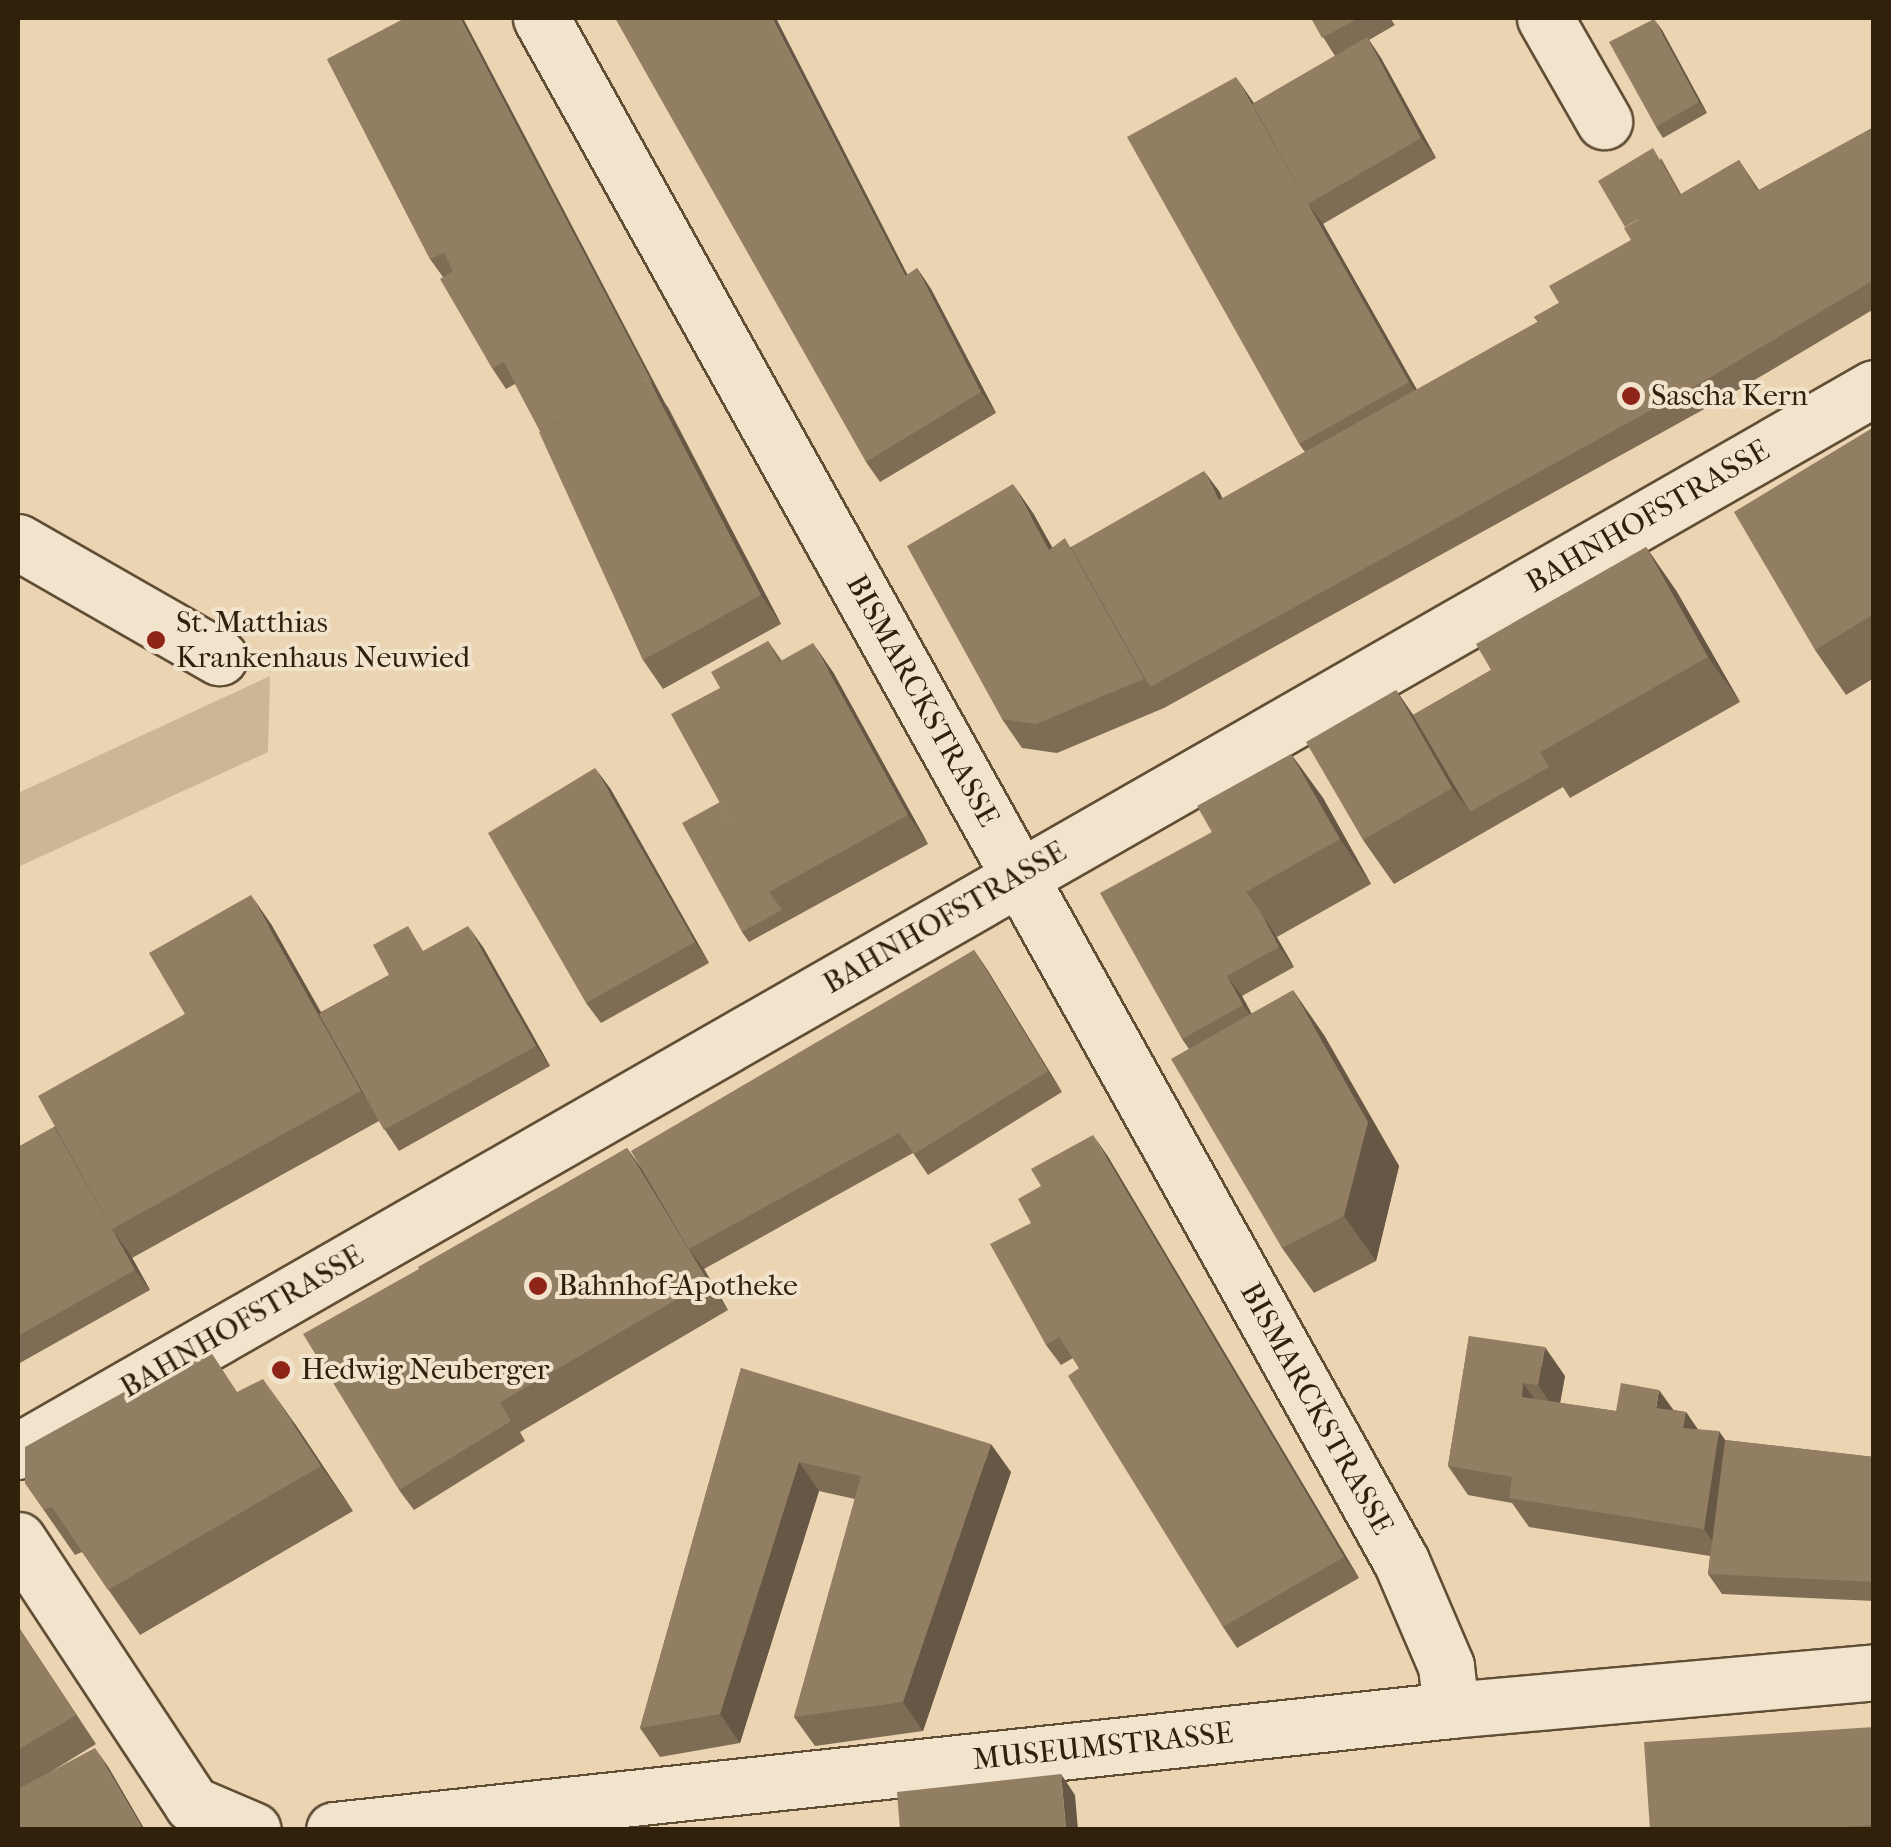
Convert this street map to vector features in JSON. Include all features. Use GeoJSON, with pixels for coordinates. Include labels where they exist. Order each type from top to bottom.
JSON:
{"type":"FeatureCollection","features":[{"type":"Feature","properties":{"kind":"street","name":"BISMARCKSTRASSE"},"geometry":{"type":"LineString","coordinates":[[541,18],[1401,1562],[1446,1666],[1451,1710]]}},
{"type":"Feature","properties":{"kind":"street"},"geometry":{"type":"LineString","coordinates":[[1545,18],[1604,121]]}},
{"type":"Feature","properties":{"kind":"street","name":"BAHNHOFSTRASSE"},"geometry":{"type":"LineString","coordinates":[[18,1452],[1874,388]]}},
{"type":"Feature","properties":{"kind":"street"},"geometry":{"type":"LineString","coordinates":[[24,562],[219,657]]}},
{"type":"Feature","properties":{"kind":"street"},"geometry":{"type":"LineString","coordinates":[[18,1540],[192,1804],[253,1830]]}},
{"type":"Feature","properties":{"kind":"street","name":"MUSEUMSTRASSE"},"geometry":{"type":"LineString","coordinates":[[334,1830],[1451,1710],[1874,1672]]}},
{"type":"Feature","properties":{"kind":"shaded area"},"geometry":{"type":"Polygon","coordinates":[[[270,676],[268,752],[18,867],[18,793],[270,676]]]}},
{"type":"Feature","properties":{"kind":"building"},"geometry":{"type":"Polygon","coordinates":[[[405,18],[460,18],[654,386],[648,378],[540,431],[504,362],[492,368],[440,279],[453,271],[444,253],[430,259],[327,59],[405,18]]]}},
{"type":"Feature","properties":{"kind":"building"},"geometry":{"type":"Polygon","coordinates":[[[615,18],[772,18],[905,276],[917,268],[981,392],[866,462],[615,18]]]}},
{"type":"Feature","properties":{"kind":"building"},"geometry":{"type":"Polygon","coordinates":[[[1311,18],[1359,18],[1322,38],[1311,18]]]}},
{"type":"Feature","properties":{"kind":"building"},"geometry":{"type":"Polygon","coordinates":[[[1654,19],[1699,102],[1656,127],[1609,42],[1654,19]]]}},
{"type":"Feature","properties":{"kind":"building"},"geometry":{"type":"Polygon","coordinates":[[[1367,37],[1421,138],[1308,204],[1252,104],[1367,37]]]}},
{"type":"Feature","properties":{"kind":"building"},"geometry":{"type":"Polygon","coordinates":[[[1236,77],[1409,382],[1299,444],[1127,137],[1236,77]]]}},
{"type":"Feature","properties":{"kind":"building"},"geometry":{"type":"Polygon","coordinates":[[[1874,127],[1874,280],[1711,377],[1150,687],[1071,547],[1204,471],[1219,500],[1539,321],[1534,317],[1559,303],[1549,286],[1631,240],[1624,228],[1739,160],[1757,191],[1874,127]]]}},
{"type":"Feature","properties":{"kind":"building"},"geometry":{"type":"Polygon","coordinates":[[[1653,148],[1680,195],[1625,227],[1598,181],[1653,148]]]}},
{"type":"Feature","properties":{"kind":"building"},"geometry":{"type":"Polygon","coordinates":[[[648,378],[761,595],[643,660],[539,432],[648,378]]]}},
{"type":"Feature","properties":{"kind":"building"},"geometry":{"type":"Polygon","coordinates":[[[1874,427],[1874,614],[1815,650],[1734,512],[1874,427]]]}},
{"type":"Feature","properties":{"kind":"building"},"geometry":{"type":"Polygon","coordinates":[[[1013,484],[1049,550],[1065,538],[1144,679],[1036,724],[1002,719],[907,546],[1013,484]]]}},
{"type":"Feature","properties":{"kind":"building"},"geometry":{"type":"Polygon","coordinates":[[[1646,547],[1708,657],[1539,753],[1476,644],[1646,547]]]}},
{"type":"Feature","properties":{"kind":"building"},"geometry":{"type":"Polygon","coordinates":[[[768,641],[779,662],[813,643],[908,815],[769,892],[671,714],[720,688],[711,672],[768,641]]]}},
{"type":"Feature","properties":{"kind":"building"},"geometry":{"type":"Polygon","coordinates":[[[1491,670],[1549,767],[1470,812],[1413,715],[1491,670]]]}},
{"type":"Feature","properties":{"kind":"building"},"geometry":{"type":"Polygon","coordinates":[[[1396,690],[1452,788],[1363,840],[1306,742],[1396,690]]]}},
{"type":"Feature","properties":{"kind":"building"},"geometry":{"type":"Polygon","coordinates":[[[1291,754],[1340,839],[1246,892],[1197,806],[1291,754]]]}},
{"type":"Feature","properties":{"kind":"building"},"geometry":{"type":"Polygon","coordinates":[[[595,768],[695,942],[586,1003],[488,833],[595,768]]]}},
{"type":"Feature","properties":{"kind":"building"},"geometry":{"type":"Polygon","coordinates":[[[720,802],[782,910],[742,932],[682,823],[720,802]]]}},
{"type":"Feature","properties":{"kind":"building"},"geometry":{"type":"Polygon","coordinates":[[[1212,832],[1279,947],[1227,976],[1243,1005],[1182,1039],[1100,893],[1212,832]]]}},
{"type":"Feature","properties":{"kind":"building"},"geometry":{"type":"Polygon","coordinates":[[[251,895],[361,1091],[112,1229],[38,1096],[185,1014],[149,953],[251,895]]]}},
{"type":"Feature","properties":{"kind":"building"},"geometry":{"type":"Polygon","coordinates":[[[408,926],[423,951],[468,926],[536,1046],[384,1130],[319,1014],[389,975],[373,945],[408,926]]]}},
{"type":"Feature","properties":{"kind":"building"},"geometry":{"type":"Polygon","coordinates":[[[974,950],[1048,1071],[914,1154],[899,1133],[689,1249],[631,1151],[974,950]]]}},
{"type":"Feature","properties":{"kind":"building"},"geometry":{"type":"Polygon","coordinates":[[[1293,990],[1368,1122],[1344,1216],[1282,1248],[1171,1059],[1293,990]]]}},
{"type":"Feature","properties":{"kind":"building"},"geometry":{"type":"Polygon","coordinates":[[[54,1127],[135,1270],[18,1336],[18,1147],[54,1127]]]}},
{"type":"Feature","properties":{"kind":"building"},"geometry":{"type":"Polygon","coordinates":[[[1093,1135],[1344,1557],[1223,1627],[1068,1376],[1079,1368],[1059,1337],[1046,1345],[990,1244],[1031,1223],[1018,1199],[1041,1186],[1031,1169],[1093,1135]]]}},
{"type":"Feature","properties":{"kind":"building"},"geometry":{"type":"Polygon","coordinates":[[[627,1148],[708,1281],[499,1403],[418,1267],[627,1148]]]}},
{"type":"Feature","properties":{"kind":"building"},"geometry":{"type":"Polygon","coordinates":[[[419,1269],[511,1421],[399,1490],[303,1334],[419,1269]]]}},
{"type":"Feature","properties":{"kind":"building"},"geometry":{"type":"Polygon","coordinates":[[[1469,1336],[1545,1347],[1538,1385],[1523,1383],[1522,1397],[1616,1411],[1621,1383],[1659,1390],[1656,1408],[1686,1412],[1683,1428],[1719,1431],[1704,1529],[1509,1498],[1512,1477],[1448,1466],[1469,1336]]]}},
{"type":"Feature","properties":{"kind":"building"},"geometry":{"type":"Polygon","coordinates":[[[207,1346],[237,1392],[263,1379],[321,1466],[108,1590],[52,1507],[44,1510],[25,1483],[25,1447],[207,1346]]]}},
{"type":"Feature","properties":{"kind":"building"},"geometry":{"type":"Polygon","coordinates":[[[741,1368],[991,1444],[903,1702],[794,1717],[861,1476],[799,1462],[720,1714],[640,1728],[741,1368]]]}},
{"type":"Feature","properties":{"kind":"building"},"geometry":{"type":"Polygon","coordinates":[[[1725,1440],[1874,1457],[1874,1582],[1708,1574],[1725,1440]]]}},
{"type":"Feature","properties":{"kind":"building"},"geometry":{"type":"Polygon","coordinates":[[[18,1627],[76,1715],[18,1750],[18,1627]]]}},
{"type":"Feature","properties":{"kind":"building"},"geometry":{"type":"Polygon","coordinates":[[[1874,1727],[1874,1825],[1828,1830],[1650,1830],[1644,1742],[1874,1727]]]}},
{"type":"Feature","properties":{"kind":"building"},"geometry":{"type":"Polygon","coordinates":[[[95,1748],[143,1830],[18,1830],[18,1789],[95,1748]]]}},
{"type":"Feature","properties":{"kind":"building"},"geometry":{"type":"Polygon","coordinates":[[[1061,1774],[1066,1830],[900,1830],[897,1792],[1061,1774]]]}},
{"type":"Feature","properties":{"kind":"place","name":"Sascha Kern"},"geometry":{"type":"Point","coordinates":[1631,396]}},
{"type":"Feature","properties":{"kind":"place","name":"St. Matthias Krankenhaus Neuwied"},"geometry":{"type":"Point","coordinates":[156,640]}},
{"type":"Feature","properties":{"kind":"place","name":"Bahnhof-Apotheke"},"geometry":{"type":"Point","coordinates":[538,1286]}},
{"type":"Feature","properties":{"kind":"place","name":"Hedwig Neuberger"},"geometry":{"type":"Point","coordinates":[281,1370]}}]}
